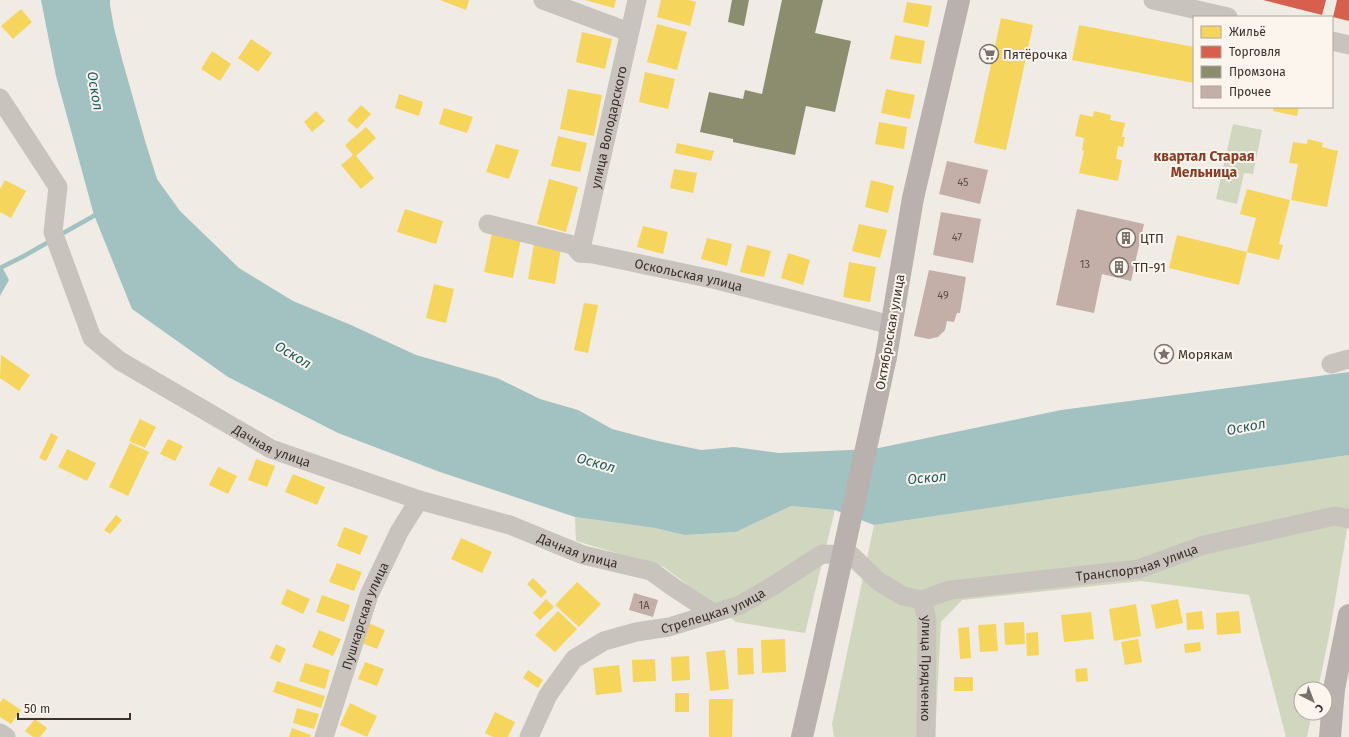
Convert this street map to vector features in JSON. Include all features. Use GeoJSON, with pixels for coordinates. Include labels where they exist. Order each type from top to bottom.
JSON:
{"type":"FeatureCollection","features":[{"type":"Feature","properties":{"kind":"main road","name":"Октябрьская улица"},"geometry":{"type":"LineString","coordinates":[[802,737],[886,357],[913,198],[959,0]]}},
{"type":"Feature","properties":{"kind":"main road"},"geometry":{"type":"LineString","coordinates":[[1330,737],[1334,689],[1349,615]]}},
{"type":"Feature","properties":{"kind":"street"},"geometry":{"type":"LineString","coordinates":[[542,0],[630,32]]}},
{"type":"Feature","properties":{"kind":"street","name":"улица Володарского"},"geometry":{"type":"LineString","coordinates":[[580,253],[636,0]]}},
{"type":"Feature","properties":{"kind":"street"},"geometry":{"type":"LineString","coordinates":[[1153,0],[1224,16]]}},
{"type":"Feature","properties":{"kind":"street"},"geometry":{"type":"LineString","coordinates":[[1333,41],[1349,45]]}},
{"type":"Feature","properties":{"kind":"street","name":"Дачная улица"},"geometry":{"type":"LineString","coordinates":[[0,98],[58,187],[56,239],[92,338],[120,361],[271,449],[419,500],[510,525],[583,555],[651,571],[713,613]]}},
{"type":"Feature","properties":{"kind":"street","name":"Оскольская улица"},"geometry":{"type":"LineString","coordinates":[[488,224],[573,245],[580,253],[593,254],[717,280],[891,325]]}},
{"type":"Feature","properties":{"kind":"street","name":"Пушкарская улица"},"geometry":{"type":"LineString","coordinates":[[324,737],[369,594],[399,532],[419,500]]}},
{"type":"Feature","properties":{"kind":"street","name":"Транспортная улица"},"geometry":{"type":"LineString","coordinates":[[922,600],[950,590],[1139,569],[1204,545],[1335,516],[1349,519]]}},
{"type":"Feature","properties":{"kind":"street","name":"Стрелецкая улица"},"geometry":{"type":"LineString","coordinates":[[529,737],[548,694],[574,659],[604,641],[636,632],[669,627],[740,605],[774,586],[822,554],[851,555],[878,581],[903,596],[922,600]]}},
{"type":"Feature","properties":{"kind":"street","name":"улица Прядченко"},"geometry":{"type":"LineString","coordinates":[[922,600],[927,619],[926,737]]}},
{"type":"Feature","properties":{"kind":"street"},"geometry":{"type":"LineString","coordinates":[[0,733],[6,737]]}},
{"type":"Feature","properties":{"kind":"green space"},"geometry":{"type":"Polygon","coordinates":[[[1233,124],[1262,130],[1253,174],[1244,173],[1237,204],[1216,199],[1233,124]]]}},
{"type":"Feature","properties":{"kind":"green space"},"geometry":{"type":"Polygon","coordinates":[[[1349,455],[1349,518],[1329,636],[1320,681],[1293,681],[1293,721],[1310,721],[1307,737],[1286,737],[1249,595],[1141,581],[962,600],[941,622],[935,737],[834,737],[832,724],[874,525],[1349,455]]]}},
{"type":"Feature","properties":{"kind":"green space"},"geometry":{"type":"Polygon","coordinates":[[[791,506],[835,510],[805,633],[736,622],[664,567],[576,541],[575,517],[655,528],[686,535],[736,532],[791,506]]]}},
{"type":"Feature","properties":{"kind":"water","name":"Оскол"},"geometry":{"type":"Polygon","coordinates":[[[41,0],[110,0],[114,28],[122,59],[157,179],[180,211],[239,268],[293,301],[351,325],[416,355],[497,378],[540,399],[578,410],[612,429],[701,450],[734,447],[779,453],[874,449],[1061,410],[1349,372],[1349,455],[874,525],[835,510],[791,506],[736,532],[685,535],[655,528],[575,517],[440,472],[338,433],[228,377],[132,309],[94,215],[56,76],[41,0]]]}},
{"type":"Feature","properties":{"kind":"water"},"geometry":{"type":"Polygon","coordinates":[[[2,267],[9,280],[0,296],[0,268],[2,267]]]}},
{"type":"Feature","properties":{"kind":"building: Жильё"},"geometry":{"type":"Polygon","coordinates":[[[440,0],[469,0],[466,10],[440,0]]]}},
{"type":"Feature","properties":{"kind":"building: Жильё"},"geometry":{"type":"Polygon","coordinates":[[[585,0],[616,0],[614,8],[585,0]]]}},
{"type":"Feature","properties":{"kind":"building: Жильё"},"geometry":{"type":"Polygon","coordinates":[[[661,0],[689,0],[696,2],[690,26],[657,17],[661,0]]]}},
{"type":"Feature","properties":{"kind":"building: Жильё"},"geometry":{"type":"Polygon","coordinates":[[[907,2],[932,6],[928,27],[903,22],[907,2]]]}},
{"type":"Feature","properties":{"kind":"building: Жильё"},"geometry":{"type":"Polygon","coordinates":[[[21,9],[32,22],[13,39],[1,26],[21,9]]]}},
{"type":"Feature","properties":{"kind":"building: Жильё"},"geometry":{"type":"Polygon","coordinates":[[[1001,18],[1033,25],[1006,150],[974,143],[1001,18]]]}},
{"type":"Feature","properties":{"kind":"building: Жильё"},"geometry":{"type":"Polygon","coordinates":[[[657,24],[687,32],[677,70],[647,62],[657,24]]]}},
{"type":"Feature","properties":{"kind":"building: Жильё"},"geometry":{"type":"Polygon","coordinates":[[[1079,25],[1193,47],[1193,83],[1072,60],[1079,25]]]}},
{"type":"Feature","properties":{"kind":"building: Жильё"},"geometry":{"type":"Polygon","coordinates":[[[582,32],[612,39],[605,69],[576,62],[582,32]]]}},
{"type":"Feature","properties":{"kind":"building: Жильё"},"geometry":{"type":"Polygon","coordinates":[[[895,35],[925,41],[921,64],[890,59],[895,35]]]}},
{"type":"Feature","properties":{"kind":"building: Жильё"},"geometry":{"type":"Polygon","coordinates":[[[251,39],[272,53],[258,72],[238,58],[251,39]]]}},
{"type":"Feature","properties":{"kind":"building: Жильё"},"geometry":{"type":"Polygon","coordinates":[[[212,51],[231,64],[220,81],[201,69],[212,51]]]}},
{"type":"Feature","properties":{"kind":"building: Жильё"},"geometry":{"type":"Polygon","coordinates":[[[645,72],[675,79],[668,109],[639,102],[645,72]]]}},
{"type":"Feature","properties":{"kind":"building: Жильё"},"geometry":{"type":"Polygon","coordinates":[[[568,89],[602,95],[594,136],[560,129],[568,89]]]}},
{"type":"Feature","properties":{"kind":"building: Жильё"},"geometry":{"type":"Polygon","coordinates":[[[886,89],[915,95],[910,119],[881,113],[886,89]]]}},
{"type":"Feature","properties":{"kind":"building: Жильё"},"geometry":{"type":"Polygon","coordinates":[[[399,94],[423,102],[419,116],[395,108],[399,94]]]}},
{"type":"Feature","properties":{"kind":"building: Жильё"},"geometry":{"type":"Polygon","coordinates":[[[361,105],[371,114],[357,129],[347,120],[361,105]]]}},
{"type":"Feature","properties":{"kind":"building: Жильё"},"geometry":{"type":"Polygon","coordinates":[[[444,108],[473,117],[467,133],[439,124],[444,108]]]}},
{"type":"Feature","properties":{"kind":"building: Жильё"},"geometry":{"type":"Polygon","coordinates":[[[1274,108],[1299,108],[1297,116],[1273,111],[1274,108]]]}},
{"type":"Feature","properties":{"kind":"building: Жильё"},"geometry":{"type":"Polygon","coordinates":[[[316,111],[325,121],[312,132],[304,122],[316,111]]]}},
{"type":"Feature","properties":{"kind":"building: Жильё"},"geometry":{"type":"Polygon","coordinates":[[[1094,111],[1111,115],[1110,120],[1125,123],[1122,137],[1125,137],[1123,147],[1118,146],[1116,159],[1122,160],[1118,181],[1079,173],[1084,151],[1082,150],[1084,138],[1075,136],[1080,114],[1093,117],[1094,111]]]}},
{"type":"Feature","properties":{"kind":"building: Жильё"},"geometry":{"type":"Polygon","coordinates":[[[879,122],[907,127],[904,149],[875,144],[879,122]]]}},
{"type":"Feature","properties":{"kind":"building: Жильё"},"geometry":{"type":"Polygon","coordinates":[[[366,127],[376,138],[356,156],[374,178],[361,189],[341,165],[353,155],[345,145],[366,127]]]}},
{"type":"Feature","properties":{"kind":"building: Жильё"},"geometry":{"type":"Polygon","coordinates":[[[558,136],[587,143],[580,172],[551,166],[558,136]]]}},
{"type":"Feature","properties":{"kind":"building: Жильё"},"geometry":{"type":"Polygon","coordinates":[[[1308,139],[1323,143],[1322,147],[1338,151],[1327,207],[1291,200],[1298,164],[1289,163],[1293,142],[1307,144],[1308,139]]]}},
{"type":"Feature","properties":{"kind":"building: Жильё"},"geometry":{"type":"Polygon","coordinates":[[[677,143],[714,151],[711,161],[675,153],[677,143]]]}},
{"type":"Feature","properties":{"kind":"building: Жильё"},"geometry":{"type":"Polygon","coordinates":[[[496,144],[519,150],[509,179],[486,172],[496,144]]]}},
{"type":"Feature","properties":{"kind":"building: Жильё"},"geometry":{"type":"Polygon","coordinates":[[[674,169],[697,173],[693,193],[670,188],[674,169]]]}},
{"type":"Feature","properties":{"kind":"building: Жильё"},"geometry":{"type":"Polygon","coordinates":[[[549,179],[578,187],[566,232],[537,224],[549,179]]]}},
{"type":"Feature","properties":{"kind":"building: Жильё"},"geometry":{"type":"Polygon","coordinates":[[[5,180],[26,191],[11,218],[0,212],[0,189],[5,180]]]}},
{"type":"Feature","properties":{"kind":"building: Жильё"},"geometry":{"type":"Polygon","coordinates":[[[871,180],[894,186],[888,213],[865,207],[871,180]]]}},
{"type":"Feature","properties":{"kind":"building: Жильё"},"geometry":{"type":"Polygon","coordinates":[[[1247,189],[1290,200],[1279,244],[1283,245],[1279,260],[1247,252],[1256,218],[1240,214],[1247,189]]]}},
{"type":"Feature","properties":{"kind":"building: Жильё"},"geometry":{"type":"Polygon","coordinates":[[[405,209],[443,221],[436,244],[397,232],[405,209]]]}},
{"type":"Feature","properties":{"kind":"building: Жильё"},"geometry":{"type":"Polygon","coordinates":[[[859,224],[887,230],[880,258],[852,251],[859,224]]]}},
{"type":"Feature","properties":{"kind":"building: Жильё"},"geometry":{"type":"Polygon","coordinates":[[[643,226],[668,232],[663,254],[637,247],[643,226]]]}},
{"type":"Feature","properties":{"kind":"building: Жильё"},"geometry":{"type":"Polygon","coordinates":[[[492,233],[521,239],[513,278],[484,272],[492,233]]]}},
{"type":"Feature","properties":{"kind":"building: Жильё"},"geometry":{"type":"Polygon","coordinates":[[[1177,235],[1247,252],[1239,285],[1169,268],[1177,235]]]}},
{"type":"Feature","properties":{"kind":"building: Жильё"},"geometry":{"type":"Polygon","coordinates":[[[707,238],[732,244],[727,266],[701,259],[707,238]]]}},
{"type":"Feature","properties":{"kind":"building: Жильё"},"geometry":{"type":"Polygon","coordinates":[[[534,244],[561,249],[555,284],[528,279],[534,244]]]}},
{"type":"Feature","properties":{"kind":"building: Жильё"},"geometry":{"type":"Polygon","coordinates":[[[747,245],[771,251],[764,277],[740,272],[747,245]]]}},
{"type":"Feature","properties":{"kind":"building: Жильё"},"geometry":{"type":"Polygon","coordinates":[[[788,253],[810,260],[803,285],[781,278],[788,253]]]}},
{"type":"Feature","properties":{"kind":"building: Жильё"},"geometry":{"type":"Polygon","coordinates":[[[849,262],[876,267],[870,302],[843,297],[849,262]]]}},
{"type":"Feature","properties":{"kind":"building: Жильё"},"geometry":{"type":"Polygon","coordinates":[[[434,284],[454,289],[446,323],[426,318],[434,284]]]}},
{"type":"Feature","properties":{"kind":"building: Жильё"},"geometry":{"type":"Polygon","coordinates":[[[584,303],[598,305],[588,353],[574,350],[584,303]]]}},
{"type":"Feature","properties":{"kind":"building: Жильё"},"geometry":{"type":"Polygon","coordinates":[[[1,355],[30,375],[19,391],[0,378],[1,355]]]}},
{"type":"Feature","properties":{"kind":"building: Жильё"},"geometry":{"type":"Polygon","coordinates":[[[140,419],[156,427],[145,448],[129,441],[140,419]]]}},
{"type":"Feature","properties":{"kind":"building: Жильё"},"geometry":{"type":"Polygon","coordinates":[[[51,433],[58,437],[46,461],[39,458],[51,433]]]}},
{"type":"Feature","properties":{"kind":"building: Жильё"},"geometry":{"type":"Polygon","coordinates":[[[168,439],[183,446],[175,461],[160,454],[168,439]]]}},
{"type":"Feature","properties":{"kind":"building: Жильё"},"geometry":{"type":"Polygon","coordinates":[[[130,443],[149,452],[128,496],[109,487],[130,443]]]}},
{"type":"Feature","properties":{"kind":"building: Жильё"},"geometry":{"type":"Polygon","coordinates":[[[67,449],[96,463],[87,481],[58,467],[67,449]]]}},
{"type":"Feature","properties":{"kind":"building: Жильё"},"geometry":{"type":"Polygon","coordinates":[[[256,459],[275,466],[267,487],[248,480],[256,459]]]}},
{"type":"Feature","properties":{"kind":"building: Жильё"},"geometry":{"type":"Polygon","coordinates":[[[218,467],[237,476],[228,494],[209,485],[218,467]]]}},
{"type":"Feature","properties":{"kind":"building: Жильё"},"geometry":{"type":"Polygon","coordinates":[[[293,474],[325,487],[317,505],[285,492],[293,474]]]}},
{"type":"Feature","properties":{"kind":"building: Жильё"},"geometry":{"type":"Polygon","coordinates":[[[116,515],[122,520],[110,534],[104,530],[116,515]]]}},
{"type":"Feature","properties":{"kind":"building: Жильё"},"geometry":{"type":"Polygon","coordinates":[[[344,527],[368,536],[360,555],[337,546],[344,527]]]}},
{"type":"Feature","properties":{"kind":"building: Жильё"},"geometry":{"type":"Polygon","coordinates":[[[461,538],[492,552],[482,573],[451,559],[461,538]]]}},
{"type":"Feature","properties":{"kind":"building: Жильё"},"geometry":{"type":"Polygon","coordinates":[[[337,563],[362,572],[354,591],[329,582],[337,563]]]}},
{"type":"Feature","properties":{"kind":"building: Жильё"},"geometry":{"type":"Polygon","coordinates":[[[533,578],[547,592],[541,598],[527,584],[533,578]]]}},
{"type":"Feature","properties":{"kind":"building: Жильё"},"geometry":{"type":"Polygon","coordinates":[[[577,582],[601,604],[579,627],[555,605],[577,582]]]}},
{"type":"Feature","properties":{"kind":"building: Жильё"},"geometry":{"type":"Polygon","coordinates":[[[287,589],[310,599],[303,614],[281,604],[287,589]]]}},
{"type":"Feature","properties":{"kind":"building: Жильё"},"geometry":{"type":"Polygon","coordinates":[[[322,595],[350,605],[344,622],[316,612],[322,595]]]}},
{"type":"Feature","properties":{"kind":"building: Жильё"},"geometry":{"type":"Polygon","coordinates":[[[546,599],[554,607],[540,620],[533,613],[546,599]]]}},
{"type":"Feature","properties":{"kind":"building: Жильё"},"geometry":{"type":"Polygon","coordinates":[[[1178,599],[1183,623],[1156,629],[1151,605],[1178,599]]]}},
{"type":"Feature","properties":{"kind":"building: Жильё"},"geometry":{"type":"Polygon","coordinates":[[[1136,604],[1141,636],[1114,641],[1109,609],[1136,604]]]}},
{"type":"Feature","properties":{"kind":"building: Жильё"},"geometry":{"type":"Polygon","coordinates":[[[558,611],[577,629],[555,652],[535,635],[558,611]]]}},
{"type":"Feature","properties":{"kind":"building: Жильё"},"geometry":{"type":"Polygon","coordinates":[[[1202,611],[1204,629],[1187,630],[1186,613],[1202,611]]]}},
{"type":"Feature","properties":{"kind":"building: Жильё"},"geometry":{"type":"Polygon","coordinates":[[[1239,611],[1241,633],[1217,635],[1216,613],[1239,611]]]}},
{"type":"Feature","properties":{"kind":"building: Жильё"},"geometry":{"type":"Polygon","coordinates":[[[1091,612],[1094,639],[1064,642],[1061,615],[1091,612]]]}},
{"type":"Feature","properties":{"kind":"building: Жильё"},"geometry":{"type":"Polygon","coordinates":[[[1024,622],[1025,644],[1005,645],[1004,623],[1024,622]]]}},
{"type":"Feature","properties":{"kind":"building: Жильё"},"geometry":{"type":"Polygon","coordinates":[[[368,623],[385,630],[377,649],[360,642],[368,623]]]}},
{"type":"Feature","properties":{"kind":"building: Жильё"},"geometry":{"type":"Polygon","coordinates":[[[996,624],[998,651],[980,652],[978,625],[996,624]]]}},
{"type":"Feature","properties":{"kind":"building: Жильё"},"geometry":{"type":"Polygon","coordinates":[[[969,627],[971,658],[960,659],[958,628],[969,627]]]}},
{"type":"Feature","properties":{"kind":"building: Жильё"},"geometry":{"type":"Polygon","coordinates":[[[319,630],[341,639],[333,656],[312,647],[319,630]]]}},
{"type":"Feature","properties":{"kind":"building: Жильё"},"geometry":{"type":"Polygon","coordinates":[[[1038,632],[1039,655],[1027,656],[1026,633],[1038,632]]]}},
{"type":"Feature","properties":{"kind":"building: Жильё"},"geometry":{"type":"Polygon","coordinates":[[[785,639],[786,672],[762,673],[761,640],[785,639]]]}},
{"type":"Feature","properties":{"kind":"building: Жильё"},"geometry":{"type":"Polygon","coordinates":[[[1138,639],[1142,662],[1125,665],[1121,642],[1138,639]]]}},
{"type":"Feature","properties":{"kind":"building: Жильё"},"geometry":{"type":"Polygon","coordinates":[[[1200,642],[1201,651],[1185,653],[1184,644],[1200,642]]]}},
{"type":"Feature","properties":{"kind":"building: Жильё"},"geometry":{"type":"Polygon","coordinates":[[[276,644],[286,649],[280,663],[270,658],[276,644]]]}},
{"type":"Feature","properties":{"kind":"building: Жильё"},"geometry":{"type":"Polygon","coordinates":[[[737,648],[753,648],[754,674],[738,675],[737,648]]]}},
{"type":"Feature","properties":{"kind":"building: Жильё"},"geometry":{"type":"Polygon","coordinates":[[[725,650],[729,689],[710,691],[706,652],[725,650]]]}},
{"type":"Feature","properties":{"kind":"building: Жильё"},"geometry":{"type":"Polygon","coordinates":[[[689,656],[690,680],[672,681],[671,657],[689,656]]]}},
{"type":"Feature","properties":{"kind":"building: Жильё"},"geometry":{"type":"Polygon","coordinates":[[[655,659],[656,681],[633,682],[632,660],[655,659]]]}},
{"type":"Feature","properties":{"kind":"building: Жильё"},"geometry":{"type":"Polygon","coordinates":[[[365,662],[384,669],[377,686],[358,679],[365,662]]]}},
{"type":"Feature","properties":{"kind":"building: Жильё"},"geometry":{"type":"Polygon","coordinates":[[[305,663],[330,670],[325,689],[299,681],[305,663]]]}},
{"type":"Feature","properties":{"kind":"building: Жильё"},"geometry":{"type":"Polygon","coordinates":[[[619,665],[622,692],[596,695],[593,668],[619,665]]]}},
{"type":"Feature","properties":{"kind":"building: Жильё"},"geometry":{"type":"Polygon","coordinates":[[[1087,668],[1088,681],[1076,682],[1075,669],[1087,668]]]}},
{"type":"Feature","properties":{"kind":"building: Жильё"},"geometry":{"type":"Polygon","coordinates":[[[528,670],[543,680],[538,688],[523,678],[528,670]]]}},
{"type":"Feature","properties":{"kind":"building: Жильё"},"geometry":{"type":"Polygon","coordinates":[[[954,677],[973,677],[973,691],[954,691],[954,677]]]}},
{"type":"Feature","properties":{"kind":"building: Жильё"},"geometry":{"type":"Polygon","coordinates":[[[277,681],[325,696],[321,708],[273,692],[277,681]]]}},
{"type":"Feature","properties":{"kind":"building: Жильё"},"geometry":{"type":"Polygon","coordinates":[[[675,693],[689,693],[689,712],[675,712],[675,693]]]}},
{"type":"Feature","properties":{"kind":"building: Жильё"},"geometry":{"type":"Polygon","coordinates":[[[3,698],[21,710],[11,724],[0,717],[0,703],[3,698]]]}},
{"type":"Feature","properties":{"kind":"building: Жильё"},"geometry":{"type":"Polygon","coordinates":[[[709,699],[733,699],[732,737],[709,737],[709,699]]]}},
{"type":"Feature","properties":{"kind":"building: Жильё"},"geometry":{"type":"Polygon","coordinates":[[[350,703],[377,716],[367,737],[340,725],[350,703]]]}},
{"type":"Feature","properties":{"kind":"building: Жильё"},"geometry":{"type":"Polygon","coordinates":[[[297,708],[319,714],[314,729],[293,723],[297,708]]]}},
{"type":"Feature","properties":{"kind":"building: Жильё"},"geometry":{"type":"Polygon","coordinates":[[[495,712],[515,722],[508,737],[493,737],[485,733],[495,712]]]}},
{"type":"Feature","properties":{"kind":"building: Жильё"},"geometry":{"type":"Polygon","coordinates":[[[35,719],[47,728],[40,737],[33,737],[25,731],[35,719]]]}},
{"type":"Feature","properties":{"kind":"building: Жильё"},"geometry":{"type":"Polygon","coordinates":[[[292,728],[311,735],[310,737],[289,737],[292,728]]]}},
{"type":"Feature","properties":{"kind":"building: Торговля"},"geometry":{"type":"Polygon","coordinates":[[[1263,0],[1326,0],[1322,15],[1263,0]]]}},
{"type":"Feature","properties":{"kind":"building: Торговля"},"geometry":{"type":"Polygon","coordinates":[[[1337,0],[1349,0],[1349,21],[1333,17],[1337,0]]]}},
{"type":"Feature","properties":{"kind":"building: Промзона"},"geometry":{"type":"Polygon","coordinates":[[[732,0],[749,0],[744,26],[728,22],[732,0]]]}},
{"type":"Feature","properties":{"kind":"building: Промзона"},"geometry":{"type":"Polygon","coordinates":[[[782,0],[823,0],[815,33],[851,41],[835,112],[806,106],[795,155],[733,142],[733,139],[700,132],[709,92],[743,99],[745,90],[762,94],[782,0]]]}},
{"type":"Feature","properties":{"kind":"building: Прочее"},"geometry":{"type":"Polygon","coordinates":[[[947,161],[988,170],[980,204],[939,194],[947,161]]]}},
{"type":"Feature","properties":{"kind":"building: Прочее"},"geometry":{"type":"Polygon","coordinates":[[[1077,209],[1144,224],[1131,281],[1102,274],[1094,313],[1056,305],[1077,209]]]}},
{"type":"Feature","properties":{"kind":"building: Прочее"},"geometry":{"type":"Polygon","coordinates":[[[941,212],[981,219],[973,263],[933,255],[941,212]]]}},
{"type":"Feature","properties":{"kind":"building: Прочее"},"geometry":{"type":"Polygon","coordinates":[[[929,270],[966,277],[960,313],[957,313],[954,322],[947,321],[945,330],[938,337],[929,339],[914,336],[929,270]]]}},
{"type":"Feature","properties":{"kind":"building: Прочее"},"geometry":{"type":"Polygon","coordinates":[[[634,593],[658,600],[653,617],[629,610],[634,593]]]}},
{"type":"Feature","properties":{"kind":"waterway"},"geometry":{"type":"LineString","coordinates":[[58,236],[99,213]]}},
{"type":"Feature","properties":{"kind":"waterway"},"geometry":{"type":"LineString","coordinates":[[0,269],[52,240]]}},
{"type":"Feature","properties":{"kind":"place","name":"Пятёрочка"},"geometry":{"type":"Point","coordinates":[989,54]}},
{"type":"Feature","properties":{"kind":"place","name":"ЦТП"},"geometry":{"type":"Point","coordinates":[1126,238]}},
{"type":"Feature","properties":{"kind":"place","name":"ТП-91"},"geometry":{"type":"Point","coordinates":[1119,267]}},
{"type":"Feature","properties":{"kind":"place","name":"Морякам"},"geometry":{"type":"Point","coordinates":[1164,354]}},
{"type":"Feature","properties":{"kind":"district","name":"квартал Старая Мельница"},"geometry":{"type":"Point","coordinates":[1204,164]}}]}
